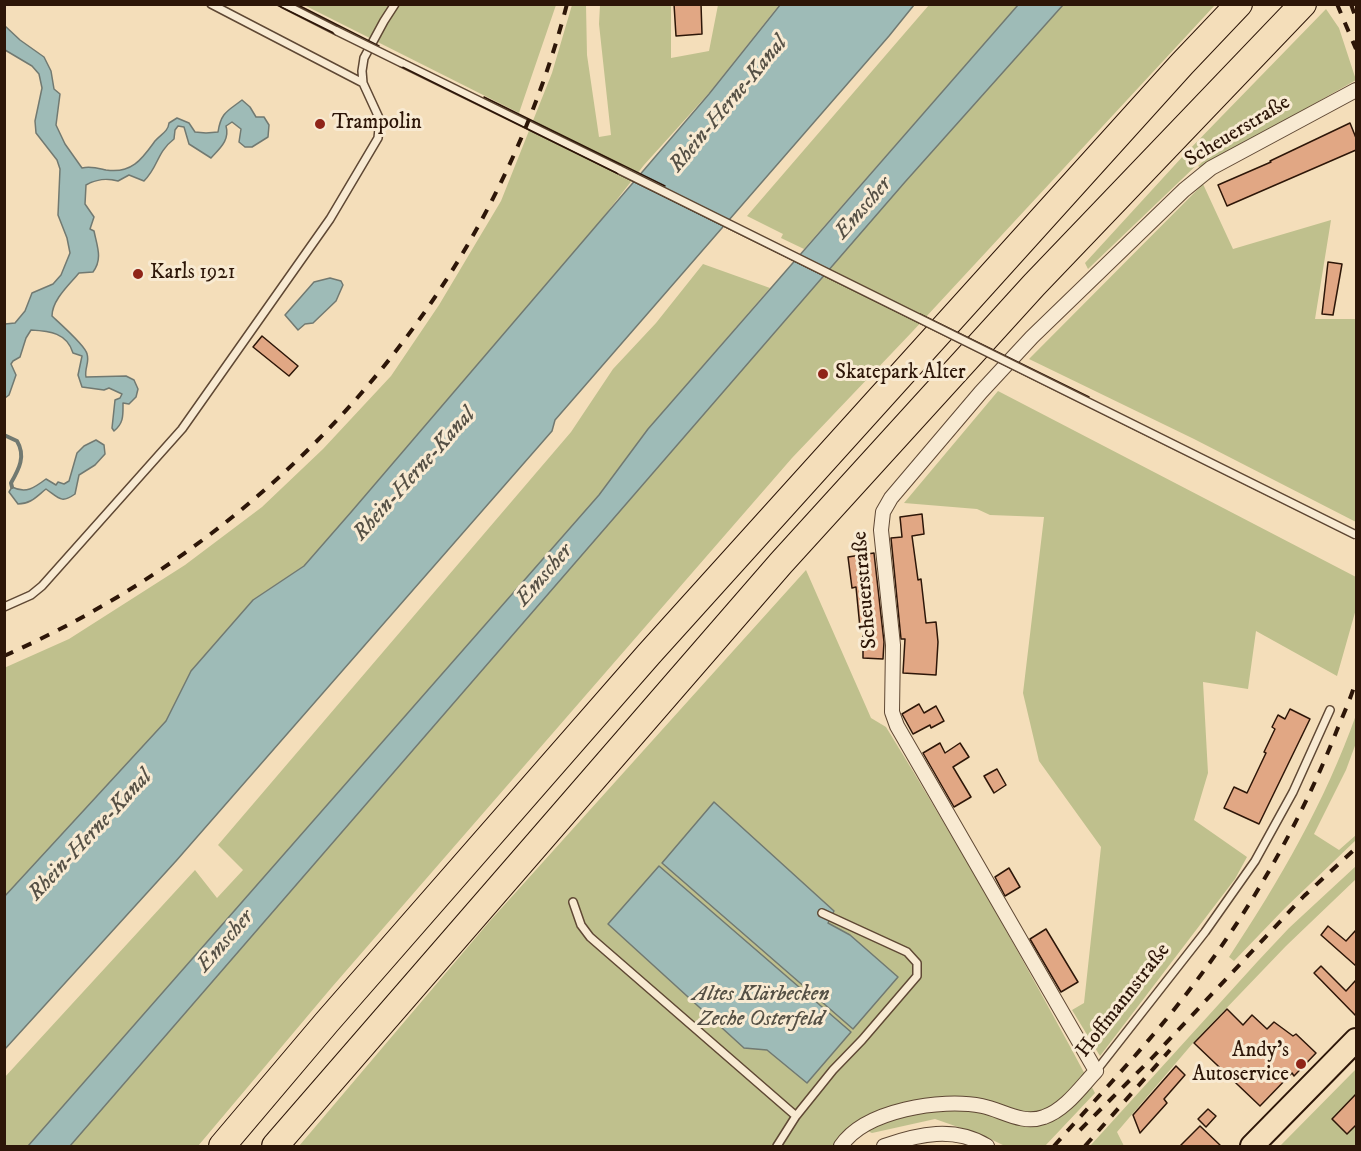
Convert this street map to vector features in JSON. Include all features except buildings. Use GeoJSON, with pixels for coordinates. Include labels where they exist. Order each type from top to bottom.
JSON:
{"type":"FeatureCollection","features":[{"type":"Feature","properties":{"kind":"highway"},"geometry":{"type":"LineString","coordinates":[[222,1146],[327,1022],[649,654],[1182,64],[1239,4]]}},
{"type":"Feature","properties":{"kind":"highway"},"geometry":{"type":"LineString","coordinates":[[275,1146],[781,563],[1034,285],[1302,6]]}},
{"type":"Feature","properties":{"kind":"main road"},"geometry":{"type":"LineString","coordinates":[[1252,1146],[1356,1040]]}},
{"type":"Feature","properties":{"kind":"street","name":"Scheuerstraße"},"geometry":{"type":"LineString","coordinates":[[1096,1071],[897,726],[892,711],[893,645],[881,519],[891,498],[981,392],[1032,337],[1184,190],[1211,168],[1356,90]]}},
{"type":"Feature","properties":{"kind":"street","name":"Hoffmannstraße"},"geometry":{"type":"LineString","coordinates":[[841,1146],[852,1133],[862,1126],[889,1115],[925,1106],[978,1105],[1021,1118],[1043,1118],[1057,1111],[1096,1071]]}},
{"type":"Feature","properties":{"kind":"street"},"geometry":{"type":"LineString","coordinates":[[884,1146],[925,1134],[949,1133],[970,1138],[987,1146]]}},
{"type":"Feature","properties":{"kind":"lane"},"geometry":{"type":"LineString","coordinates":[[211,4],[363,83]]}},
{"type":"Feature","properties":{"kind":"lane"},"geometry":{"type":"LineString","coordinates":[[284,4],[1356,535]]}},
{"type":"Feature","properties":{"kind":"lane"},"geometry":{"type":"LineString","coordinates":[[4,607],[31,595],[42,586],[182,429],[330,219],[378,138],[380,120],[363,83],[362,71],[364,58],[395,4]]}},
{"type":"Feature","properties":{"kind":"lane","name":"Hoffmannstraße"},"geometry":{"type":"LineString","coordinates":[[1096,1071],[1205,932],[1256,861],[1293,792],[1330,710]]}},
{"type":"Feature","properties":{"kind":"lane"},"geometry":{"type":"LineString","coordinates":[[573,902],[581,925],[590,938],[796,1116]]}},
{"type":"Feature","properties":{"kind":"lane"},"geometry":{"type":"LineString","coordinates":[[777,1146],[796,1116],[833,1070],[917,976],[917,963],[907,952],[822,913]]}},
{"type":"Feature","properties":{"kind":"green space"},"geometry":{"type":"Polygon","coordinates":[[[304,5],[556,5],[519,113],[304,5]]]}},
{"type":"Feature","properties":{"kind":"green space"},"geometry":{"type":"Polygon","coordinates":[[[572,5],[586,5],[587,55],[599,137],[611,135],[599,24],[600,5],[671,5],[671,58],[709,51],[718,5],[779,5],[709,93],[644,165],[594,229],[352,511],[304,566],[253,600],[191,671],[166,721],[5,897],[4,668],[69,639],[185,565],[262,507],[323,449],[391,376],[439,305],[501,201],[552,73],[572,5]]]}},
{"type":"Feature","properties":{"kind":"green space"},"geometry":{"type":"Polygon","coordinates":[[[929,5],[1018,5],[804,249],[781,238],[783,234],[747,216],[929,5]]]}},
{"type":"Feature","properties":{"kind":"green space"},"geometry":{"type":"Polygon","coordinates":[[[1063,5],[1215,5],[792,458],[332,987],[198,1146],[70,1146],[905,182],[1063,5]]]}},
{"type":"Feature","properties":{"kind":"green space"},"geometry":{"type":"Polygon","coordinates":[[[1326,9],[1339,28],[1356,80],[1201,168],[1198,166],[1252,115],[1228,135],[1088,269],[1085,263],[1184,155],[1326,9]]]}},
{"type":"Feature","properties":{"kind":"green space"},"geometry":{"type":"Polygon","coordinates":[[[1203,184],[1233,249],[1331,220],[1315,319],[1356,319],[1356,522],[1194,439],[1029,359],[1203,184]]]}},
{"type":"Feature","properties":{"kind":"green space"},"geometry":{"type":"Polygon","coordinates":[[[703,264],[770,288],[648,429],[599,495],[28,1146],[5,1146],[4,1078],[195,870],[217,898],[243,870],[218,845],[571,432],[613,369],[656,323],[703,264]]]}},
{"type":"Feature","properties":{"kind":"green space"},"geometry":{"type":"Polygon","coordinates":[[[998,391],[1356,577],[1356,609],[1337,676],[1256,631],[1248,689],[1203,682],[1208,773],[1194,820],[1247,857],[1235,879],[1100,1056],[1072,1010],[1084,1003],[1101,847],[1039,761],[1023,693],[1044,517],[990,515],[977,509],[904,503],[998,391]]]}},
{"type":"Feature","properties":{"kind":"green space"},"geometry":{"type":"Polygon","coordinates":[[[806,570],[871,718],[886,727],[941,817],[1095,1093],[1045,1146],[1005,1146],[935,1119],[872,1133],[856,1126],[844,1146],[299,1146],[489,922],[806,570]]]}},
{"type":"Feature","properties":{"kind":"green space"},"geometry":{"type":"Polygon","coordinates":[[[1356,715],[1356,743],[1346,770],[1314,834],[1339,850],[1356,835],[1356,840],[1234,961],[1229,957],[1266,899],[1316,810],[1356,715]]]}},
{"type":"Feature","properties":{"kind":"green space"},"geometry":{"type":"Polygon","coordinates":[[[1356,866],[1356,879],[1286,946],[1193,1043],[1117,1132],[1124,1146],[1090,1146],[1289,928],[1356,866]]]}},
{"type":"Feature","properties":{"kind":"green space"},"geometry":{"type":"Polygon","coordinates":[[[1356,1069],[1356,1146],[1280,1146],[1356,1069]]]}},
{"type":"Feature","properties":{"kind":"water","name":"Rhein-Herne-Kanal"},"geometry":{"type":"Polygon","coordinates":[[[780,5],[914,5],[555,420],[552,431],[176,861],[5,1049],[4,897],[166,721],[191,671],[253,600],[304,566],[352,511],[709,94],[780,5]]]}},
{"type":"Feature","properties":{"kind":"water","name":"Emscher"},"geometry":{"type":"Polygon","coordinates":[[[1018,5],[1063,5],[905,182],[70,1146],[28,1146],[599,495],[648,429],[1018,5]]]}},
{"type":"Feature","properties":{"kind":"water"},"geometry":{"type":"Polygon","coordinates":[[[4,25],[44,57],[51,71],[54,89],[60,94],[56,125],[65,144],[82,168],[91,167],[115,171],[130,167],[141,159],[166,131],[169,123],[177,118],[189,123],[195,132],[218,132],[223,116],[242,100],[256,117],[264,117],[269,125],[268,137],[252,147],[245,147],[239,142],[241,129],[232,122],[226,126],[227,136],[223,144],[211,158],[189,144],[184,127],[178,126],[174,139],[164,149],[144,181],[129,175],[118,181],[94,181],[86,185],[85,204],[94,217],[90,229],[94,231],[98,262],[93,272],[79,273],[66,288],[55,304],[52,316],[85,350],[88,360],[86,377],[126,376],[134,380],[138,389],[136,397],[129,404],[123,403],[121,422],[114,431],[112,428],[115,400],[122,394],[109,388],[104,390],[82,387],[78,375],[82,356],[73,353],[67,341],[51,332],[31,330],[20,357],[11,364],[16,375],[9,395],[5,398],[5,324],[15,323],[25,311],[32,293],[53,284],[61,275],[70,253],[58,215],[60,169],[57,160],[36,133],[35,121],[42,88],[39,74],[32,66],[5,50],[4,25]]]}},
{"type":"Feature","properties":{"kind":"water"},"geometry":{"type":"Polygon","coordinates":[[[330,278],[341,281],[343,285],[336,301],[313,323],[305,324],[298,330],[285,315],[314,282],[330,278]]]}},
{"type":"Feature","properties":{"kind":"water"},"geometry":{"type":"Polygon","coordinates":[[[96,440],[104,445],[105,454],[95,465],[79,475],[75,494],[70,497],[60,499],[46,489],[30,501],[18,504],[9,492],[12,487],[22,490],[30,489],[46,479],[56,485],[58,482],[64,484],[69,481],[77,453],[84,446],[96,440]]]}},
{"type":"Feature","properties":{"kind":"water","name":"Altes Klärbecken Zeche Osterfeld"},"geometry":{"type":"Polygon","coordinates":[[[714,802],[834,911],[828,923],[850,935],[898,977],[853,1029],[662,863],[714,802]]]}},
{"type":"Feature","properties":{"kind":"water","name":"Altes Klärbecken Zeche Osterfeld"},"geometry":{"type":"Polygon","coordinates":[[[659,866],[851,1032],[807,1083],[767,1050],[744,1048],[608,924],[659,866]]]}},
{"type":"Feature","properties":{"kind":"waterway"},"geometry":{"type":"LineString","coordinates":[[4,435],[17,441],[21,452],[17,473],[11,483],[12,487]]}},
{"type":"Feature","properties":{"kind":"tram line"},"geometry":{"type":"LineString","coordinates":[[275,4],[1356,539]]}},
{"type":"Feature","properties":{"kind":"tram line"},"geometry":{"type":"LineString","coordinates":[[296,4],[379,46]]}},
{"type":"Feature","properties":{"kind":"tram line"},"geometry":{"type":"LineString","coordinates":[[484,97],[665,186]]}},
{"type":"Feature","properties":{"kind":"tram line"},"geometry":{"type":"LineString","coordinates":[[920,314],[1089,397]]}},
{"type":"Feature","properties":{"kind":"railway"},"geometry":{"type":"LineString","coordinates":[[4,656],[104,605],[198,544],[283,473],[360,394],[428,308],[485,213],[532,112],[567,4]]}},
{"type":"Feature","properties":{"kind":"railway"},"geometry":{"type":"LineString","coordinates":[[1337,4],[1356,49]]}},
{"type":"Feature","properties":{"kind":"railway"},"geometry":{"type":"LineString","coordinates":[[1351,4],[1356,19]]}},
{"type":"Feature","properties":{"kind":"railway"},"geometry":{"type":"LineString","coordinates":[[1054,1146],[1161,1026],[1235,926],[1290,833],[1321,768],[1356,680]]}},
{"type":"Feature","properties":{"kind":"railway"},"geometry":{"type":"LineString","coordinates":[[1080,1130],[1151,1059],[1304,896],[1356,848]]}},
{"type":"Feature","properties":{"kind":"railway"},"geometry":{"type":"LineString","coordinates":[[1085,1146],[1170,1050]]}},
{"type":"Feature","properties":{"kind":"place","name":"Trampolin"},"geometry":{"type":"Point","coordinates":[320,124]}},
{"type":"Feature","properties":{"kind":"place","name":"Karls 1921"},"geometry":{"type":"Point","coordinates":[138,274]}},
{"type":"Feature","properties":{"kind":"place","name":"Skatepark Alter"},"geometry":{"type":"Point","coordinates":[823,374]}},
{"type":"Feature","properties":{"kind":"place","name":"Andy's Autoservice"},"geometry":{"type":"Point","coordinates":[1301,1064]}}]}
